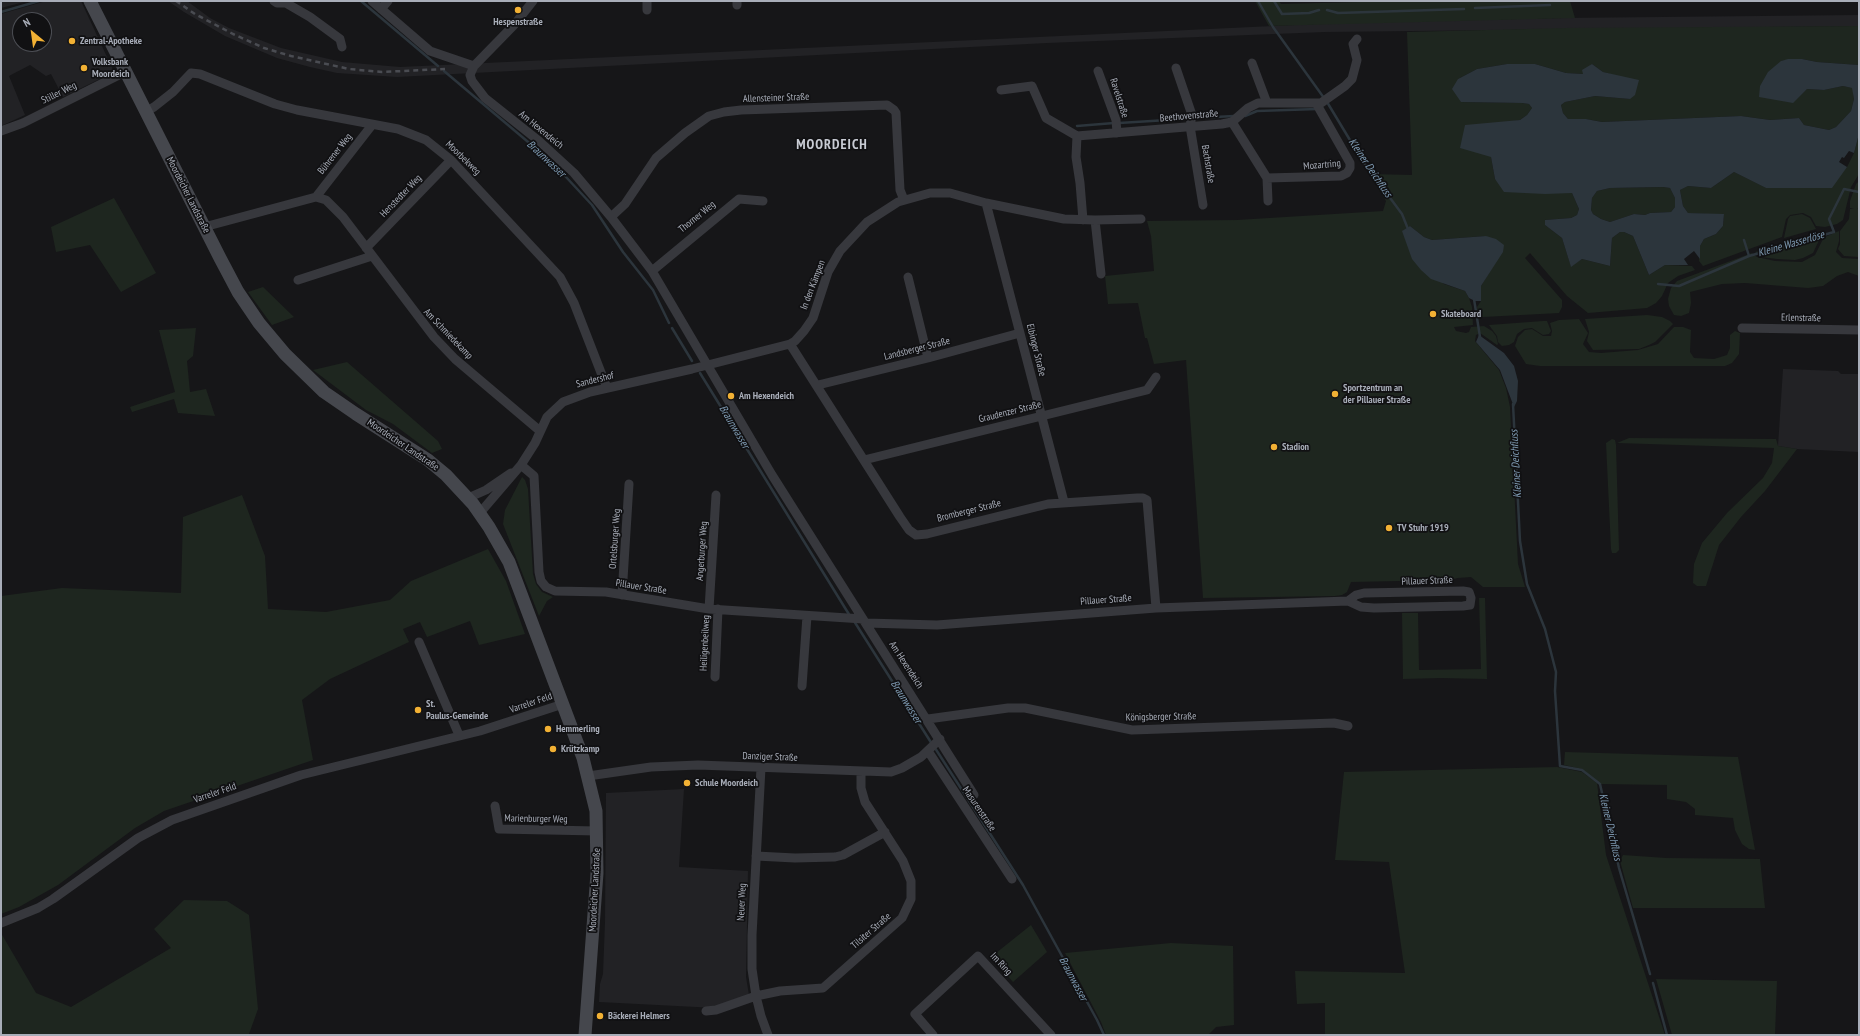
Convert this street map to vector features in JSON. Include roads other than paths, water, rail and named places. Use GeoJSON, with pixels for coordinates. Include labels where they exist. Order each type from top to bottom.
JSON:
{"type":"FeatureCollection","features":[{"type":"Feature","properties":{"kind":"main road","name":"Moordeicher Landstraße"},"geometry":{"type":"LineString","coordinates":[[90,1],[204,227],[247,306],[271,338],[294,364],[336,401],[428,460],[459,487],[479,514],[509,562],[563,704],[588,776],[595,806],[597,831],[597,880],[585,1035]]}},
{"type":"Feature","properties":{"kind":"street"},"geometry":{"type":"LineString","coordinates":[[274,1],[276,4],[287,2],[310,17],[340,39],[342,46]]}},
{"type":"Feature","properties":{"kind":"street"},"geometry":{"type":"LineString","coordinates":[[372,1],[430,50],[473,67],[514,25],[532,1]]}},
{"type":"Feature","properties":{"kind":"street"},"geometry":{"type":"LineString","coordinates":[[381,9],[388,1]]}},
{"type":"Feature","properties":{"kind":"street"},"geometry":{"type":"LineString","coordinates":[[1268,201],[1267,178],[1234,121],[1248,108],[1258,103],[1321,105],[1345,86],[1354,75],[1357,60],[1353,44],[1357,39]]}},
{"type":"Feature","properties":{"kind":"street"},"geometry":{"type":"LineString","coordinates":[[1252,62],[1267,103]]}},
{"type":"Feature","properties":{"kind":"street","name":"Am Hexendeich"},"geometry":{"type":"LineString","coordinates":[[473,67],[470,75],[472,81],[485,98],[561,161],[582,181],[652,271],[772,475],[863,620],[928,719],[938,741],[974,795]]}},
{"type":"Feature","properties":{"kind":"street","name":"Bachstraße"},"geometry":{"type":"LineString","coordinates":[[1176,68],[1192,115],[1190,126],[1203,205]]}},
{"type":"Feature","properties":{"kind":"street","name":"Ravelstraße"},"geometry":{"type":"LineString","coordinates":[[1098,71],[1116,127]]}},
{"type":"Feature","properties":{"kind":"street","name":"Stiller Weg"},"geometry":{"type":"LineString","coordinates":[[1,131],[23,122],[125,72]]}},
{"type":"Feature","properties":{"kind":"street","name":"Moorbekweg"},"geometry":{"type":"LineString","coordinates":[[145,112],[154,108],[173,92],[191,73],[200,74],[268,101],[297,110],[398,130],[419,137],[438,148],[549,264],[566,286],[607,388]]}},
{"type":"Feature","properties":{"kind":"street"},"geometry":{"type":"LineString","coordinates":[[1001,90],[1032,86],[1046,118],[1077,136],[1076,157],[1081,194],[1082,220]]}},
{"type":"Feature","properties":{"kind":"street","name":"Allensteiner Straße"},"geometry":{"type":"LineString","coordinates":[[611,217],[625,204],[650,165],[673,142],[702,120],[714,114],[735,111],[887,105],[894,110],[897,117],[900,190],[904,200]]}},
{"type":"Feature","properties":{"kind":"street","name":"Mozartring"},"geometry":{"type":"LineString","coordinates":[[1267,178],[1333,177],[1347,173],[1350,168],[1350,163],[1321,105]]}},
{"type":"Feature","properties":{"kind":"street","name":"Beethovenstraße"},"geometry":{"type":"LineString","coordinates":[[1077,136],[1116,127],[1190,126],[1234,121]]}},
{"type":"Feature","properties":{"kind":"street","name":"Bührener Weg"},"geometry":{"type":"LineString","coordinates":[[316,197],[372,125]]}},
{"type":"Feature","properties":{"kind":"street","name":"Henstedter Weg"},"geometry":{"type":"LineString","coordinates":[[366,248],[451,160]]}},
{"type":"Feature","properties":{"kind":"street","name":"In den Kämpen"},"geometry":{"type":"LineString","coordinates":[[708,364],[790,344],[798,338],[810,324],[817,308],[828,272],[843,246],[876,215],[904,200],[930,193],[950,192],[986,203],[1044,216],[1082,220],[1141,219]]}},
{"type":"Feature","properties":{"kind":"street"},"geometry":{"type":"LineString","coordinates":[[204,227],[316,197]]}},
{"type":"Feature","properties":{"kind":"street","name":"Am Schmiedekamp"},"geometry":{"type":"LineString","coordinates":[[316,197],[326,200],[333,207],[434,338],[455,359],[540,430]]}},
{"type":"Feature","properties":{"kind":"street","name":"Thorner Weg"},"geometry":{"type":"LineString","coordinates":[[652,271],[739,198],[763,201]]}},
{"type":"Feature","properties":{"kind":"street","name":"Elbinger Straße"},"geometry":{"type":"LineString","coordinates":[[986,203],[1064,502]]}},
{"type":"Feature","properties":{"kind":"street"},"geometry":{"type":"LineString","coordinates":[[1095,220],[1101,274]]}},
{"type":"Feature","properties":{"kind":"street"},"geometry":{"type":"LineString","coordinates":[[298,280],[372,256]]}},
{"type":"Feature","properties":{"kind":"street"},"geometry":{"type":"LineString","coordinates":[[908,277],[928,358]]}},
{"type":"Feature","properties":{"kind":"street","name":"Erlenstraße"},"geometry":{"type":"LineString","coordinates":[[1742,328],[1859,330]]}},
{"type":"Feature","properties":{"kind":"street","name":"Landsberger Straße"},"geometry":{"type":"LineString","coordinates":[[818,385],[928,358],[1020,333]]}},
{"type":"Feature","properties":{"kind":"street","name":"Bromberger Straße"},"geometry":{"type":"LineString","coordinates":[[790,344],[818,385],[909,530],[916,535],[927,534],[1048,504],[1143,498],[1147,500],[1156,608]]}},
{"type":"Feature","properties":{"kind":"street","name":"Sandershof"},"geometry":{"type":"LineString","coordinates":[[479,514],[509,481],[521,465],[535,443],[540,430],[548,417],[563,402],[579,395],[708,364]]}},
{"type":"Feature","properties":{"kind":"street","name":"Graudenzer Straße"},"geometry":{"type":"LineString","coordinates":[[864,460],[1147,390],[1156,377]]}},
{"type":"Feature","properties":{"kind":"street","name":"Sandershof"},"geometry":{"type":"LineString","coordinates":[[468,498],[500,481],[521,465]]}},
{"type":"Feature","properties":{"kind":"street","name":"Pillauer Straße"},"geometry":{"type":"LineString","coordinates":[[521,465],[534,476],[541,581],[546,587],[554,591],[590,591],[714,609],[937,625],[1156,608],[1348,601],[1361,607],[1374,608],[1456,606],[1470,605],[1471,598],[1469,592],[1463,591],[1364,593],[1356,595],[1348,601]]}},
{"type":"Feature","properties":{"kind":"street","name":"Ortelsburger Weg"},"geometry":{"type":"LineString","coordinates":[[622,595],[629,484]]}},
{"type":"Feature","properties":{"kind":"street","name":"Angerburger Weg"},"geometry":{"type":"LineString","coordinates":[[714,609],[716,495]]}},
{"type":"Feature","properties":{"kind":"street","name":"Heiligenbeilweg"},"geometry":{"type":"LineString","coordinates":[[714,609],[715,677]]}},
{"type":"Feature","properties":{"kind":"street"},"geometry":{"type":"LineString","coordinates":[[802,686],[807,616]]}},
{"type":"Feature","properties":{"kind":"street"},"geometry":{"type":"LineString","coordinates":[[419,642],[459,735]]}},
{"type":"Feature","properties":{"kind":"street","name":"Varreler Feld"},"geometry":{"type":"LineString","coordinates":[[1,923],[38,908],[53,900],[138,838],[172,820],[301,775],[505,723],[563,704]]}},
{"type":"Feature","properties":{"kind":"street","name":"Königsberger Straße"},"geometry":{"type":"LineString","coordinates":[[928,719],[1008,708],[1025,708],[1132,730],[1334,723],[1348,726]]}},
{"type":"Feature","properties":{"kind":"street","name":"Danziger Straße"},"geometry":{"type":"LineString","coordinates":[[588,776],[676,765],[722,765],[761,768],[891,772],[912,763],[938,741]]}},
{"type":"Feature","properties":{"kind":"street","name":"Masurenstraße"},"geometry":{"type":"LineString","coordinates":[[928,751],[1012,879]]}},
{"type":"Feature","properties":{"kind":"street","name":"Neuer Weg"},"geometry":{"type":"LineString","coordinates":[[761,768],[752,935],[752,969],[756,996],[768,1035]]}},
{"type":"Feature","properties":{"kind":"street","name":"Tilsiter Straße"},"geometry":{"type":"LineString","coordinates":[[706,1010],[716,1010],[756,996],[823,988],[902,918],[911,899],[911,881],[903,861],[865,802],[861,788],[861,772]]}},
{"type":"Feature","properties":{"kind":"street","name":"Marienburger Weg"},"geometry":{"type":"LineString","coordinates":[[495,806],[499,830],[597,831]]}},
{"type":"Feature","properties":{"kind":"street"},"geometry":{"type":"LineString","coordinates":[[756,856],[795,858],[835,857],[843,855],[885,832]]}},
{"type":"Feature","properties":{"kind":"street","name":"Im Ring"},"geometry":{"type":"LineString","coordinates":[[933,1035],[915,1014],[978,956],[1051,1035]]}},
{"type":"Feature","properties":{"kind":"waterway","name":"Braunwasser"},"geometry":{"type":"LineString","coordinates":[[1,12],[39,1]]}},
{"type":"Feature","properties":{"kind":"waterway","name":"Braunwasser"},"geometry":{"type":"LineString","coordinates":[[361,1],[438,66]]}},
{"type":"Feature","properties":{"kind":"waterway","name":"Kleiner Deichfluss"},"geometry":{"type":"LineString","coordinates":[[1258,1],[1273,27],[1324,98]]}},
{"type":"Feature","properties":{"kind":"waterway"},"geometry":{"type":"LineString","coordinates":[[1274,1],[1282,14],[1309,13],[1319,10]]}},
{"type":"Feature","properties":{"kind":"waterway"},"geometry":{"type":"LineString","coordinates":[[1475,8],[1550,5]]}},
{"type":"Feature","properties":{"kind":"waterway"},"geometry":{"type":"LineString","coordinates":[[1327,10],[1338,13],[1464,9]]}},
{"type":"Feature","properties":{"kind":"waterway","name":"Braunwasser"},"geometry":{"type":"LineString","coordinates":[[444,71],[553,163],[592,205],[623,252],[653,290],[669,323]]}},
{"type":"Feature","properties":{"kind":"waterway","name":"Kleiner Deichfluss"},"geometry":{"type":"LineString","coordinates":[[1327,102],[1362,160],[1402,214],[1408,229]]}},
{"type":"Feature","properties":{"kind":"waterway"},"geometry":{"type":"LineString","coordinates":[[1245,116],[1257,111],[1317,109]]}},
{"type":"Feature","properties":{"kind":"waterway"},"geometry":{"type":"LineString","coordinates":[[1197,118],[1234,116]]}},
{"type":"Feature","properties":{"kind":"waterway"},"geometry":{"type":"LineString","coordinates":[[1119,123],[1184,119]]}},
{"type":"Feature","properties":{"kind":"waterway"},"geometry":{"type":"LineString","coordinates":[[1077,126],[1114,123]]}},
{"type":"Feature","properties":{"kind":"waterway","name":"Kleine Wasserlöse"},"geometry":{"type":"LineString","coordinates":[[1744,240],[1749,256],[1834,232],[1829,219],[1844,189],[1859,192]]}},
{"type":"Feature","properties":{"kind":"waterway"},"geometry":{"type":"LineString","coordinates":[[1658,284],[1679,286],[1749,256]]}},
{"type":"Feature","properties":{"kind":"waterway","name":"Kleiner Deichfluss"},"geometry":{"type":"LineString","coordinates":[[1474,299],[1480,337]]}},
{"type":"Feature","properties":{"kind":"waterway","name":"Braunwasser"},"geometry":{"type":"LineString","coordinates":[[672,328],[692,361]]}},
{"type":"Feature","properties":{"kind":"waterway","name":"Braunwasser"},"geometry":{"type":"LineString","coordinates":[[700,373],[850,616]]}},
{"type":"Feature","properties":{"kind":"waterway","name":"Kleiner Deichfluss"},"geometry":{"type":"LineString","coordinates":[[1513,404],[1520,541],[1527,584],[1545,629],[1556,672],[1555,691],[1560,766],[1582,770],[1600,784],[1619,868],[1650,974]]}},
{"type":"Feature","properties":{"kind":"waterway","name":"Braunwasser"},"geometry":{"type":"LineString","coordinates":[[854,621],[932,744]]}},
{"type":"Feature","properties":{"kind":"waterway","name":"Braunwasser"},"geometry":{"type":"LineString","coordinates":[[935,748],[1023,885],[1104,1035]]}},
{"type":"Feature","properties":{"kind":"waterway","name":"Kleiner Deichfluss"},"geometry":{"type":"LineString","coordinates":[[1653,983],[1667,1035]]}},
{"type":"Feature","properties":{"kind":"railway"},"geometry":{"type":"LineString","coordinates":[[176,1],[195,14],[233,34],[264,48],[291,56],[349,69],[382,72],[445,69]]}},
{"type":"Feature","properties":{"kind":"place","name":"Hespenstraße"},"geometry":{"type":"Point","coordinates":[518,10]}},
{"type":"Feature","properties":{"kind":"place","name":"Zentral-Apotheke"},"geometry":{"type":"Point","coordinates":[72,41]}},
{"type":"Feature","properties":{"kind":"place","name":"Volksbank Moordeich"},"geometry":{"type":"Point","coordinates":[84,68]}},
{"type":"Feature","properties":{"kind":"place","name":"Skateboard"},"geometry":{"type":"Point","coordinates":[1433,314]}},
{"type":"Feature","properties":{"kind":"place","name":"Sportzentrum an der Pillauer Straße"},"geometry":{"type":"Point","coordinates":[1335,394]}},
{"type":"Feature","properties":{"kind":"place","name":"Am Hexendeich"},"geometry":{"type":"Point","coordinates":[731,396]}},
{"type":"Feature","properties":{"kind":"place","name":"Stadion"},"geometry":{"type":"Point","coordinates":[1274,447]}},
{"type":"Feature","properties":{"kind":"place","name":"TV Stuhr 1919"},"geometry":{"type":"Point","coordinates":[1389,528]}},
{"type":"Feature","properties":{"kind":"place","name":"St. Paulus-Gemeinde"},"geometry":{"type":"Point","coordinates":[418,710]}},
{"type":"Feature","properties":{"kind":"place","name":"Hemmerling"},"geometry":{"type":"Point","coordinates":[548,729]}},
{"type":"Feature","properties":{"kind":"place","name":"Krützkamp"},"geometry":{"type":"Point","coordinates":[553,749]}},
{"type":"Feature","properties":{"kind":"place","name":"Schule Moordeich"},"geometry":{"type":"Point","coordinates":[687,783]}},
{"type":"Feature","properties":{"kind":"place","name":"Bäckerei Helmers"},"geometry":{"type":"Point","coordinates":[600,1016]}},
{"type":"Feature","properties":{"kind":"district","name":"MOORDEICH"},"geometry":{"type":"Point","coordinates":[832,145]}}]}
